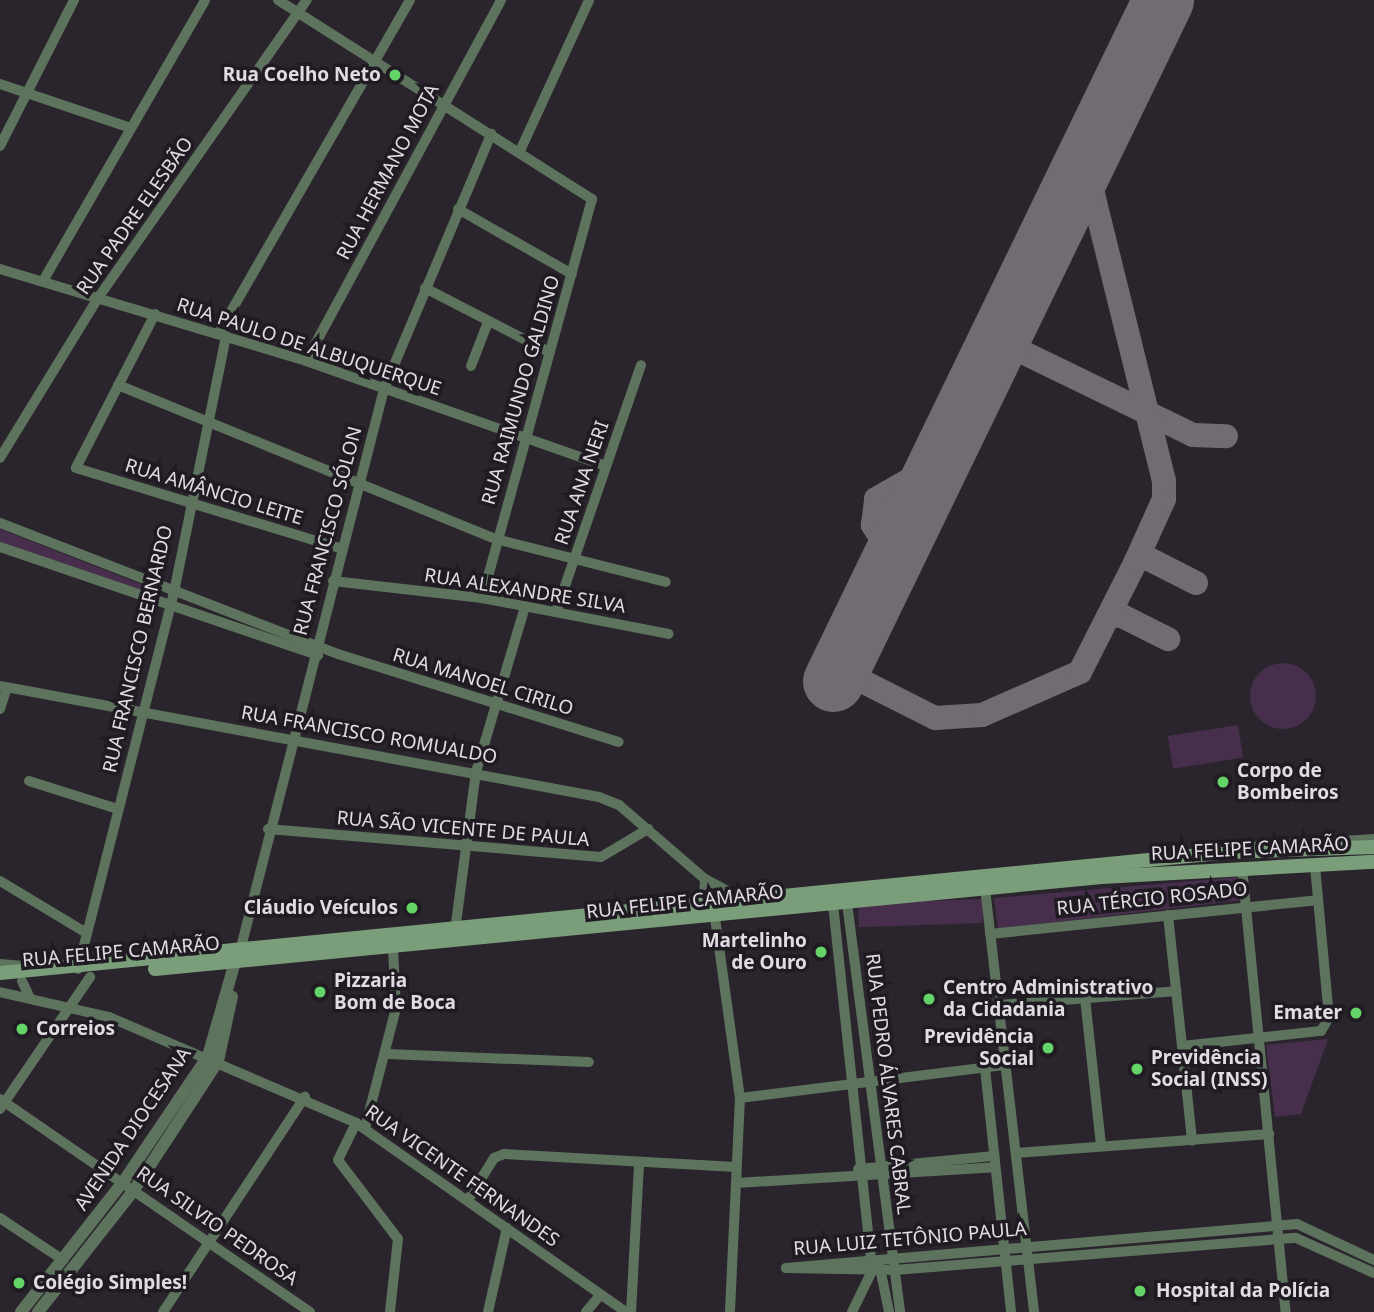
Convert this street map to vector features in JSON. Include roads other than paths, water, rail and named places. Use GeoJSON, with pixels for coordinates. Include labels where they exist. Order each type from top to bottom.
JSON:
{"type":"FeatureCollection","features":[{"type":"Feature","properties":{"kind":"main road"},"geometry":{"type":"LineString","coordinates":[[1315,865],[1314,853],[1356,848]]}},
{"type":"Feature","properties":{"kind":"main road","name":"RUA FELIPE CAMARÃO"},"geometry":{"type":"LineString","coordinates":[[237,958],[373,951],[393,943],[455,930],[1082,866],[1235,852],[1374,848]]}},
{"type":"Feature","properties":{"kind":"main road"},"geometry":{"type":"LineString","coordinates":[[1242,867],[1276,862],[1274,854],[1259,851]]}},
{"type":"Feature","properties":{"kind":"main road","name":"RUA FELIPE CAMARÃO"},"geometry":{"type":"LineString","coordinates":[[0,980],[22,981],[393,943],[496,941],[1072,880],[1242,867],[1374,862]]}},
{"type":"Feature","properties":{"kind":"main road"},"geometry":{"type":"LineString","coordinates":[[1072,880],[1098,874],[1097,867],[1082,866]]}},
{"type":"Feature","properties":{"kind":"main road"},"geometry":{"type":"LineString","coordinates":[[564,934],[549,928],[598,916]]}},
{"type":"Feature","properties":{"kind":"main road"},"geometry":{"type":"LineString","coordinates":[[496,941],[529,932],[511,925]]}},
{"type":"Feature","properties":{"kind":"main road","name":"RUA FELIPE CAMARÃO"},"geometry":{"type":"LineString","coordinates":[[0,974],[85,973]]}},
{"type":"Feature","properties":{"kind":"street"},"geometry":{"type":"LineString","coordinates":[[0,146],[74,0]]}},
{"type":"Feature","properties":{"kind":"street"},"geometry":{"type":"LineString","coordinates":[[43,282],[205,0]]}},
{"type":"Feature","properties":{"kind":"street"},"geometry":{"type":"LineString","coordinates":[[278,0],[520,151],[589,0]]}},
{"type":"Feature","properties":{"kind":"street","name":"RUA PADRE ELESBÃO"},"geometry":{"type":"LineString","coordinates":[[0,458],[98,298],[307,0]]}},
{"type":"Feature","properties":{"kind":"street","name":"RUA FRANCISCO BERNARDO"},"geometry":{"type":"LineString","coordinates":[[2,1103],[75,1006],[85,973],[85,932],[174,592],[222,335],[373,61],[410,0]]}},
{"type":"Feature","properties":{"kind":"street","name":"RUA HERMANO MOTA"},"geometry":{"type":"LineString","coordinates":[[306,361],[501,0]]}},
{"type":"Feature","properties":{"kind":"street"},"geometry":{"type":"LineString","coordinates":[[0,84],[131,128]]}},
{"type":"Feature","properties":{"kind":"street","name":"RUA FRANCISCO SÓLON"},"geometry":{"type":"LineString","coordinates":[[237,958],[291,739],[384,389],[491,134]]}},
{"type":"Feature","properties":{"kind":"street","name":"RUA RAIMUNDO GALDINO"},"geometry":{"type":"LineString","coordinates":[[482,598],[524,438],[592,206],[589,192],[520,151]]}},
{"type":"Feature","properties":{"kind":"street"},"geometry":{"type":"LineString","coordinates":[[458,209],[572,274]]}},
{"type":"Feature","properties":{"kind":"street","name":"RUA PAULO DE ALBUQUERQUE"},"geometry":{"type":"LineString","coordinates":[[0,269],[306,361],[605,466]]}},
{"type":"Feature","properties":{"kind":"street"},"geometry":{"type":"LineString","coordinates":[[425,288],[549,352]]}},
{"type":"Feature","properties":{"kind":"street"},"geometry":{"type":"LineString","coordinates":[[155,314],[118,385],[496,540],[666,582]]}},
{"type":"Feature","properties":{"kind":"street"},"geometry":{"type":"LineString","coordinates":[[471,366],[488,322]]}},
{"type":"Feature","properties":{"kind":"street","name":"RUA ANA NERI"},"geometry":{"type":"LineString","coordinates":[[556,612],[641,365]]}},
{"type":"Feature","properties":{"kind":"street","name":"RUA AMÂNCIO LEITE"},"geometry":{"type":"LineString","coordinates":[[118,385],[76,468],[342,549]]}},
{"type":"Feature","properties":{"kind":"street","name":"RUA MANOEL CIRILO"},"geometry":{"type":"LineString","coordinates":[[0,523],[315,649]]}},
{"type":"Feature","properties":{"kind":"street","name":"RUA MANOEL CIRILO"},"geometry":{"type":"LineString","coordinates":[[0,547],[169,609],[338,654],[618,742]]}},
{"type":"Feature","properties":{"kind":"street","name":"RUA ALEXANDRE SILVA"},"geometry":{"type":"LineString","coordinates":[[333,581],[482,598],[669,634]]}},
{"type":"Feature","properties":{"kind":"street"},"geometry":{"type":"LineString","coordinates":[[455,930],[476,772],[525,607]]}},
{"type":"Feature","properties":{"kind":"street"},"geometry":{"type":"LineString","coordinates":[[0,709],[4,687]]}},
{"type":"Feature","properties":{"kind":"street","name":"RUA FRANCISCO ROMUALDO"},"geometry":{"type":"LineString","coordinates":[[4,687],[476,772],[599,797],[648,829],[705,879],[750,901]]}},
{"type":"Feature","properties":{"kind":"street"},"geometry":{"type":"LineString","coordinates":[[29,781],[118,809]]}},
{"type":"Feature","properties":{"kind":"street","name":"RUA SÃO VICENTE DE PAULA"},"geometry":{"type":"LineString","coordinates":[[268,829],[464,850],[601,857],[648,829]]}},
{"type":"Feature","properties":{"kind":"street","name":"RUA FELIPE CAMARÃO"},"geometry":{"type":"LineString","coordinates":[[1235,852],[1274,842],[1374,839]]}},
{"type":"Feature","properties":{"kind":"street"},"geometry":{"type":"LineString","coordinates":[[1182,1046],[1321,1031],[1329,1017],[1315,865]]}},
{"type":"Feature","properties":{"kind":"street"},"geometry":{"type":"LineString","coordinates":[[1242,867],[1286,1312]]}},
{"type":"Feature","properties":{"kind":"street"},"geometry":{"type":"LineString","coordinates":[[704,906],[705,879]]}},
{"type":"Feature","properties":{"kind":"street"},"geometry":{"type":"LineString","coordinates":[[0,881],[85,932]]}},
{"type":"Feature","properties":{"kind":"street"},"geometry":{"type":"LineString","coordinates":[[985,888],[1034,1312]]}},
{"type":"Feature","properties":{"kind":"street","name":"RUA TÉRCIO ROSADO"},"geometry":{"type":"LineString","coordinates":[[990,934],[1317,900]]}},
{"type":"Feature","properties":{"kind":"street","name":"RUA PEDRO ÁLVARES CABRAL"},"geometry":{"type":"LineString","coordinates":[[840,903],[884,1170],[883,1266],[900,1312]]}},
{"type":"Feature","properties":{"kind":"street","name":"RUA PEDRO ÁLVARES CABRAL"},"geometry":{"type":"LineString","coordinates":[[840,903],[864,1172],[883,1266],[889,1312]]}},
{"type":"Feature","properties":{"kind":"street"},"geometry":{"type":"LineString","coordinates":[[1168,915],[1192,1141]]}},
{"type":"Feature","properties":{"kind":"street"},"geometry":{"type":"LineString","coordinates":[[715,918],[740,1098],[730,1312]]}},
{"type":"Feature","properties":{"kind":"street"},"geometry":{"type":"LineString","coordinates":[[390,1312],[398,1238],[338,1160],[360,1125],[387,1054],[396,1008],[393,943]]}},
{"type":"Feature","properties":{"kind":"street","name":"AVENIDA DIOCESANA"},"geometry":{"type":"LineString","coordinates":[[38,1312],[129,1186],[213,1059],[237,958]]}},
{"type":"Feature","properties":{"kind":"street","name":"RUA FELIPE CAMARÃO"},"geometry":{"type":"LineString","coordinates":[[0,964],[85,973]]}},
{"type":"Feature","properties":{"kind":"street"},"geometry":{"type":"LineString","coordinates":[[22,981],[29,996]]}},
{"type":"Feature","properties":{"kind":"street"},"geometry":{"type":"LineString","coordinates":[[1000,1005],[1176,991]]}},
{"type":"Feature","properties":{"kind":"street","name":"RUA FELIPE CAMARÃO"},"geometry":{"type":"LineString","coordinates":[[0,992],[75,1006]]}},
{"type":"Feature","properties":{"kind":"street"},"geometry":{"type":"LineString","coordinates":[[1085,998],[1101,1146]]}},
{"type":"Feature","properties":{"kind":"street","name":"RUA VICENTE FERNANDES"},"geometry":{"type":"LineString","coordinates":[[75,1006],[213,1059],[304,1097],[360,1125],[628,1312]]}},
{"type":"Feature","properties":{"kind":"street"},"geometry":{"type":"LineString","coordinates":[[387,1054],[589,1062]]}},
{"type":"Feature","properties":{"kind":"street"},"geometry":{"type":"LineString","coordinates":[[740,1098],[1006,1065]]}},
{"type":"Feature","properties":{"kind":"street"},"geometry":{"type":"LineString","coordinates":[[985,1068],[1011,1312]]}},
{"type":"Feature","properties":{"kind":"street"},"geometry":{"type":"LineString","coordinates":[[163,1312],[212,1245],[304,1097]]}},
{"type":"Feature","properties":{"kind":"street","name":"RUA SILVIO PEDROSA"},"geometry":{"type":"LineString","coordinates":[[2,1103],[129,1186],[310,1312]]}},
{"type":"Feature","properties":{"kind":"street"},"geometry":{"type":"LineString","coordinates":[[1017,1153],[1269,1134]]}},
{"type":"Feature","properties":{"kind":"street"},"geometry":{"type":"LineString","coordinates":[[468,1200],[498,1155],[736,1167]]}},
{"type":"Feature","properties":{"kind":"street"},"geometry":{"type":"LineString","coordinates":[[628,1312],[639,1162]]}},
{"type":"Feature","properties":{"kind":"street"},"geometry":{"type":"LineString","coordinates":[[736,1183],[995,1162]]}},
{"type":"Feature","properties":{"kind":"street"},"geometry":{"type":"LineString","coordinates":[[0,1219],[63,1260]]}},
{"type":"Feature","properties":{"kind":"street","name":"RUA LUIZ TETÔNIO PAULA"},"geometry":{"type":"LineString","coordinates":[[1374,1260],[1297,1224],[1004,1247],[883,1266],[786,1268],[883,1266],[1028,1261],[1296,1238],[1374,1273]]}},
{"type":"Feature","properties":{"kind":"street"},"geometry":{"type":"LineString","coordinates":[[488,1312],[507,1228]]}},
{"type":"Feature","properties":{"kind":"street","name":"AVENIDA DIOCESANA"},"geometry":{"type":"LineString","coordinates":[[21,1312],[63,1260],[81,1249]]}},
{"type":"Feature","properties":{"kind":"street","name":"RUA PEDRO ÁLVARES CABRAL"},"geometry":{"type":"LineString","coordinates":[[852,1312],[883,1266]]}},
{"type":"Feature","properties":{"kind":"street"},"geometry":{"type":"LineString","coordinates":[[586,1312],[601,1294]]}},
{"type":"Feature","properties":{"kind":"place","name":"Rua Coelho Neto"},"geometry":{"type":"Point","coordinates":[395,75]}},
{"type":"Feature","properties":{"kind":"place","name":"Corpo de Bombeiros"},"geometry":{"type":"Point","coordinates":[1223,782]}},
{"type":"Feature","properties":{"kind":"place","name":"Cláudio Veículos"},"geometry":{"type":"Point","coordinates":[412,908]}},
{"type":"Feature","properties":{"kind":"place","name":"Martelinho de Ouro"},"geometry":{"type":"Point","coordinates":[821,952]}},
{"type":"Feature","properties":{"kind":"place","name":"Pizzaria Bom de Boca"},"geometry":{"type":"Point","coordinates":[320,992]}},
{"type":"Feature","properties":{"kind":"place","name":"Centro Administrativo da Cidadania"},"geometry":{"type":"Point","coordinates":[929,999]}},
{"type":"Feature","properties":{"kind":"place","name":"Emater"},"geometry":{"type":"Point","coordinates":[1356,1013]}},
{"type":"Feature","properties":{"kind":"place","name":"Correios"},"geometry":{"type":"Point","coordinates":[22,1029]}},
{"type":"Feature","properties":{"kind":"place","name":"Previdência Social"},"geometry":{"type":"Point","coordinates":[1048,1048]}},
{"type":"Feature","properties":{"kind":"place","name":"Previdência Social (INSS)"},"geometry":{"type":"Point","coordinates":[1137,1069]}},
{"type":"Feature","properties":{"kind":"place","name":"Colégio Simples!"},"geometry":{"type":"Point","coordinates":[19,1283]}},
{"type":"Feature","properties":{"kind":"place","name":"Hospital da Polícia"},"geometry":{"type":"Point","coordinates":[1140,1291]}}]}
